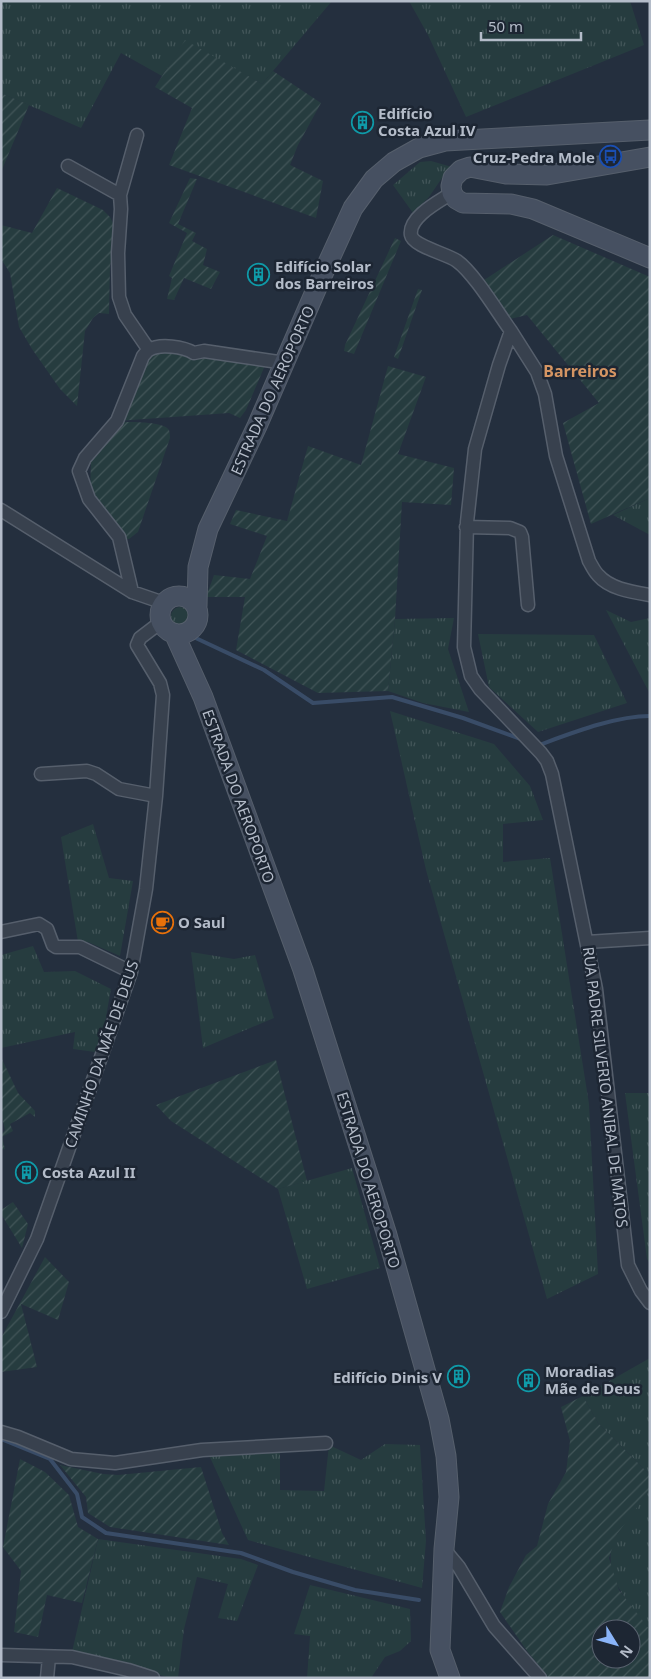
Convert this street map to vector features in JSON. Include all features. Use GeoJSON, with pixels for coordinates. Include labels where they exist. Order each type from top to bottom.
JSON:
{"type":"FeatureCollection","features":[{"type":"Feature","properties":{"kind":"main road","name":"ESTRADA DO AEROPORTO"},"geometry":{"type":"LineString","coordinates":[[197,606],[198,567],[208,529],[258,426],[353,208],[374,179],[394,162],[419,148],[446,141],[650,130]]}},
{"type":"Feature","properties":{"kind":"main road"},"geometry":{"type":"LineString","coordinates":[[650,157],[547,175],[506,174],[470,167],[461,170],[453,178],[451,186],[456,199],[463,203],[511,204],[533,209],[650,258]]}},
{"type":"Feature","properties":{"kind":"main road","name":"ESTRADA DO AEROPORTO"},"geometry":{"type":"LineString","coordinates":[[172,599],[198,567]]}},
{"type":"Feature","properties":{"kind":"main road"},"geometry":{"type":"LineString","coordinates":[[190,598],[197,606],[199,617],[194,627],[175,629],[160,613],[172,599],[190,598]]}},
{"type":"Feature","properties":{"kind":"main road","name":"ESTRADA DO AEROPORTO"},"geometry":{"type":"LineString","coordinates":[[175,629],[203,697],[303,970],[387,1235],[439,1419],[446,1456],[449,1497],[444,1549],[440,1650],[450,1678]]}},
{"type":"Feature","properties":{"kind":"street"},"geometry":{"type":"LineString","coordinates":[[137,135],[120,195],[119,297],[124,315],[150,350]]}},
{"type":"Feature","properties":{"kind":"street"},"geometry":{"type":"LineString","coordinates":[[68,166],[120,195]]}},
{"type":"Feature","properties":{"kind":"street"},"geometry":{"type":"LineString","coordinates":[[452,192],[416,218],[412,226],[411,236],[416,243],[450,257],[468,270],[537,372],[545,394],[556,456],[589,562],[598,575],[611,585],[650,595]]}},
{"type":"Feature","properties":{"kind":"street","name":"RUA PADRE SILVERIO ANIBAL DE MATOS"},"geometry":{"type":"LineString","coordinates":[[511,331],[499,365],[475,449],[466,527],[464,648],[471,676],[480,689],[547,761],[552,774],[596,989],[628,1265],[641,1291],[650,1303]]}},
{"type":"Feature","properties":{"kind":"street"},"geometry":{"type":"LineString","coordinates":[[132,592],[118,537],[90,499],[79,471],[85,458],[117,421],[143,356],[150,350],[164,346],[190,350],[194,353],[204,351],[285,363]]}},
{"type":"Feature","properties":{"kind":"street"},"geometry":{"type":"LineString","coordinates":[[1,510],[132,592],[172,599]]}},
{"type":"Feature","properties":{"kind":"street"},"geometry":{"type":"LineString","coordinates":[[466,527],[510,528],[520,532],[528,605]]}},
{"type":"Feature","properties":{"kind":"street","name":"CAMINHO DA MÃE DE DEUS"},"geometry":{"type":"LineString","coordinates":[[1,1312],[37,1239],[131,972],[146,889],[156,796],[163,695],[160,683],[136,645],[140,638],[175,629]]}},
{"type":"Feature","properties":{"kind":"street"},"geometry":{"type":"LineString","coordinates":[[41,774],[86,771],[96,774],[120,789],[156,796]]}},
{"type":"Feature","properties":{"kind":"street"},"geometry":{"type":"LineString","coordinates":[[1,932],[39,924],[47,930],[53,945],[56,947],[80,947],[131,972]]}},
{"type":"Feature","properties":{"kind":"street"},"geometry":{"type":"LineString","coordinates":[[587,942],[650,938]]}},
{"type":"Feature","properties":{"kind":"street"},"geometry":{"type":"LineString","coordinates":[[1,1432],[18,1437],[70,1459],[115,1463],[202,1450],[326,1443]]}},
{"type":"Feature","properties":{"kind":"street"},"geometry":{"type":"LineString","coordinates":[[444,1549],[459,1567],[494,1626],[540,1678]]}},
{"type":"Feature","properties":{"kind":"street"},"geometry":{"type":"LineString","coordinates":[[1,1655],[72,1657],[128,1670],[152,1678]]}},
{"type":"Feature","properties":{"kind":"street"},"geometry":{"type":"LineString","coordinates":[[47,1678],[49,1657]]}},
{"type":"Feature","properties":{"kind":"green space"},"geometry":{"type":"Polygon","coordinates":[[[1,1],[332,1],[262,84],[185,41],[162,76],[121,53],[81,128],[1,93],[1,1]]]}},
{"type":"Feature","properties":{"kind":"green space"},"geometry":{"type":"Polygon","coordinates":[[[409,1],[630,1],[644,45],[466,117],[428,35],[409,1]]]}},
{"type":"Feature","properties":{"kind":"green space"},"geometry":{"type":"Polygon","coordinates":[[[185,40],[262,84],[273,71],[321,103],[298,145],[290,165],[323,181],[316,218],[169,165],[192,108],[155,87],[185,40]]]}},
{"type":"Feature","properties":{"kind":"green space"},"geometry":{"type":"Polygon","coordinates":[[[1,93],[29,105],[1,172],[1,93]]]}},
{"type":"Feature","properties":{"kind":"green space"},"geometry":{"type":"Polygon","coordinates":[[[431,161],[452,167],[429,197],[413,213],[393,185],[420,162],[431,161]]]}},
{"type":"Feature","properties":{"kind":"green space"},"geometry":{"type":"Polygon","coordinates":[[[190,178],[197,179],[178,224],[196,233],[192,241],[207,249],[203,265],[220,272],[211,289],[184,278],[174,300],[167,299],[172,278],[169,276],[187,233],[169,223],[190,178]]]}},
{"type":"Feature","properties":{"kind":"green space"},"geometry":{"type":"Polygon","coordinates":[[[57,188],[103,210],[110,217],[115,227],[114,249],[110,266],[109,314],[99,313],[93,318],[85,331],[77,406],[60,389],[19,327],[10,273],[1,259],[1,225],[32,233],[57,188]]]}},
{"type":"Feature","properties":{"kind":"green space"},"geometry":{"type":"Polygon","coordinates":[[[553,235],[650,277],[650,498],[591,524],[563,423],[599,403],[527,315],[510,319],[481,282],[553,235]]]}},
{"type":"Feature","properties":{"kind":"green space"},"geometry":{"type":"Polygon","coordinates":[[[395,238],[401,241],[354,354],[344,351],[345,345],[395,238]]]}},
{"type":"Feature","properties":{"kind":"green space"},"geometry":{"type":"Polygon","coordinates":[[[418,289],[422,290],[398,359],[394,357],[418,289]]]}},
{"type":"Feature","properties":{"kind":"green space"},"geometry":{"type":"Polygon","coordinates":[[[149,350],[266,363],[246,410],[240,418],[229,413],[117,421],[149,350]]]}},
{"type":"Feature","properties":{"kind":"green space"},"geometry":{"type":"Polygon","coordinates":[[[388,366],[426,377],[398,454],[454,468],[451,505],[402,502],[395,619],[388,691],[318,693],[236,650],[245,597],[206,597],[214,575],[250,579],[267,536],[230,524],[236,510],[287,521],[308,446],[361,465],[388,366]]]}},
{"type":"Feature","properties":{"kind":"green space"},"geometry":{"type":"Polygon","coordinates":[[[119,422],[160,425],[166,427],[170,434],[138,532],[129,539],[124,539],[90,495],[91,460],[119,422]]]}},
{"type":"Feature","properties":{"kind":"green space"},"geometry":{"type":"Polygon","coordinates":[[[650,498],[650,535],[613,515],[650,498]]]}},
{"type":"Feature","properties":{"kind":"green space"},"geometry":{"type":"Polygon","coordinates":[[[180,607],[186,610],[189,616],[186,622],[180,625],[174,622],[171,616],[174,610],[180,607]]]}},
{"type":"Feature","properties":{"kind":"green space"},"geometry":{"type":"Polygon","coordinates":[[[606,610],[631,622],[650,618],[650,694],[606,610]]]}},
{"type":"Feature","properties":{"kind":"green space"},"geometry":{"type":"Polygon","coordinates":[[[454,618],[448,649],[469,712],[423,703],[388,691],[395,619],[454,618]]]}},
{"type":"Feature","properties":{"kind":"green space"},"geometry":{"type":"Polygon","coordinates":[[[478,634],[594,635],[627,703],[538,732],[489,687],[478,634]]]}},
{"type":"Feature","properties":{"kind":"green space"},"geometry":{"type":"Polygon","coordinates":[[[390,711],[494,744],[530,786],[543,820],[503,824],[503,862],[550,858],[589,1104],[598,1274],[547,1299],[426,870],[390,711]]]}},
{"type":"Feature","properties":{"kind":"green space"},"geometry":{"type":"Polygon","coordinates":[[[93,824],[109,878],[133,881],[120,956],[88,942],[78,942],[61,837],[93,824]]]}},
{"type":"Feature","properties":{"kind":"green space"},"geometry":{"type":"Polygon","coordinates":[[[33,946],[44,972],[75,971],[111,989],[104,1028],[95,1052],[73,1049],[75,1032],[1,1048],[1,955],[33,946]]]}},
{"type":"Feature","properties":{"kind":"green space"},"geometry":{"type":"Polygon","coordinates":[[[191,952],[234,959],[255,955],[274,1018],[203,1048],[191,952]]]}},
{"type":"Feature","properties":{"kind":"green space"},"geometry":{"type":"Polygon","coordinates":[[[1,1057],[18,1093],[35,1111],[35,1117],[30,1113],[10,1124],[13,1131],[2,1137],[5,1149],[1,1150],[1,1135],[5,1130],[1,1114],[1,1057]]]}},
{"type":"Feature","properties":{"kind":"green space"},"geometry":{"type":"Polygon","coordinates":[[[276,1060],[307,1181],[278,1189],[171,1121],[156,1105],[276,1060]]]}},
{"type":"Feature","properties":{"kind":"green space"},"geometry":{"type":"Polygon","coordinates":[[[625,1093],[650,1093],[650,1264],[647,1259],[625,1093]]]}},
{"type":"Feature","properties":{"kind":"green space"},"geometry":{"type":"Polygon","coordinates":[[[352,1168],[380,1268],[307,1289],[278,1189],[352,1168]]]}},
{"type":"Feature","properties":{"kind":"green space"},"geometry":{"type":"Polygon","coordinates":[[[13,1202],[28,1224],[22,1248],[1,1214],[1,1210],[13,1202]]]}},
{"type":"Feature","properties":{"kind":"green space"},"geometry":{"type":"Polygon","coordinates":[[[45,1257],[69,1282],[58,1320],[21,1304],[37,1367],[1,1372],[1,1338],[45,1257]]]}},
{"type":"Feature","properties":{"kind":"green space"},"geometry":{"type":"Polygon","coordinates":[[[650,1358],[650,1477],[598,1423],[583,1396],[650,1358]]]}},
{"type":"Feature","properties":{"kind":"green space"},"geometry":{"type":"Polygon","coordinates":[[[583,1396],[598,1423],[649,1474],[650,1490],[617,1534],[609,1558],[619,1590],[650,1630],[650,1678],[549,1678],[527,1651],[500,1612],[509,1587],[526,1555],[537,1546],[548,1504],[566,1472],[570,1441],[561,1407],[583,1396]]]}},
{"type":"Feature","properties":{"kind":"green space"},"geometry":{"type":"Polygon","coordinates":[[[385,1444],[420,1445],[426,1541],[422,1588],[248,1540],[208,1453],[280,1451],[280,1490],[324,1491],[329,1445],[361,1460],[385,1444]]]}},
{"type":"Feature","properties":{"kind":"green space"},"geometry":{"type":"Polygon","coordinates":[[[20,1459],[45,1472],[69,1495],[78,1527],[98,1539],[82,1603],[47,1595],[38,1637],[14,1632],[21,1571],[3,1547],[20,1459]]]}},
{"type":"Feature","properties":{"kind":"green space"},"geometry":{"type":"Polygon","coordinates":[[[60,1465],[103,1474],[118,1475],[201,1467],[222,1533],[229,1545],[110,1527],[88,1513],[86,1497],[60,1465]]]}},
{"type":"Feature","properties":{"kind":"green space"},"geometry":{"type":"Polygon","coordinates":[[[650,1490],[650,1630],[618,1586],[613,1574],[611,1561],[612,1548],[617,1534],[650,1490]]]}},
{"type":"Feature","properties":{"kind":"green space"},"geometry":{"type":"Polygon","coordinates":[[[98,1539],[241,1559],[258,1565],[237,1621],[218,1618],[228,1584],[197,1577],[184,1629],[178,1678],[171,1678],[72,1652],[98,1539]]]}},
{"type":"Feature","properties":{"kind":"green space"},"geometry":{"type":"Polygon","coordinates":[[[310,1585],[410,1609],[411,1641],[400,1651],[385,1657],[371,1678],[307,1678],[310,1636],[294,1634],[310,1585]]]}},
{"type":"Feature","properties":{"kind":"waterway"},"geometry":{"type":"LineString","coordinates":[[185,633],[264,670],[313,703],[392,697],[463,718],[521,739]]}},
{"type":"Feature","properties":{"kind":"waterway"},"geometry":{"type":"LineString","coordinates":[[537,744],[539,745],[608,722],[650,716]]}},
{"type":"Feature","properties":{"kind":"waterway"},"geometry":{"type":"LineString","coordinates":[[1,1439],[50,1459],[77,1494],[82,1517],[106,1533],[241,1553],[293,1572],[355,1590],[419,1600]]}},
{"type":"Feature","properties":{"kind":"place","name":"Edifício Costa Azul IV"},"geometry":{"type":"Point","coordinates":[362,122]}},
{"type":"Feature","properties":{"kind":"place","name":"Cruz-Pedra Mole"},"geometry":{"type":"Point","coordinates":[611,157]}},
{"type":"Feature","properties":{"kind":"place","name":"Edifício Solar dos Barreiros"},"geometry":{"type":"Point","coordinates":[259,275]}},
{"type":"Feature","properties":{"kind":"place","name":"O Saul"},"geometry":{"type":"Point","coordinates":[162,922]}},
{"type":"Feature","properties":{"kind":"place","name":"Costa Azul II"},"geometry":{"type":"Point","coordinates":[26,1172]}},
{"type":"Feature","properties":{"kind":"place","name":"Edifício Dinis V"},"geometry":{"type":"Point","coordinates":[458,1377]}},
{"type":"Feature","properties":{"kind":"place","name":"Moradias Mãe de Deus"},"geometry":{"type":"Point","coordinates":[529,1380]}},
{"type":"Feature","properties":{"kind":"district","name":"Barreiros"},"geometry":{"type":"Point","coordinates":[580,371]}}]}
